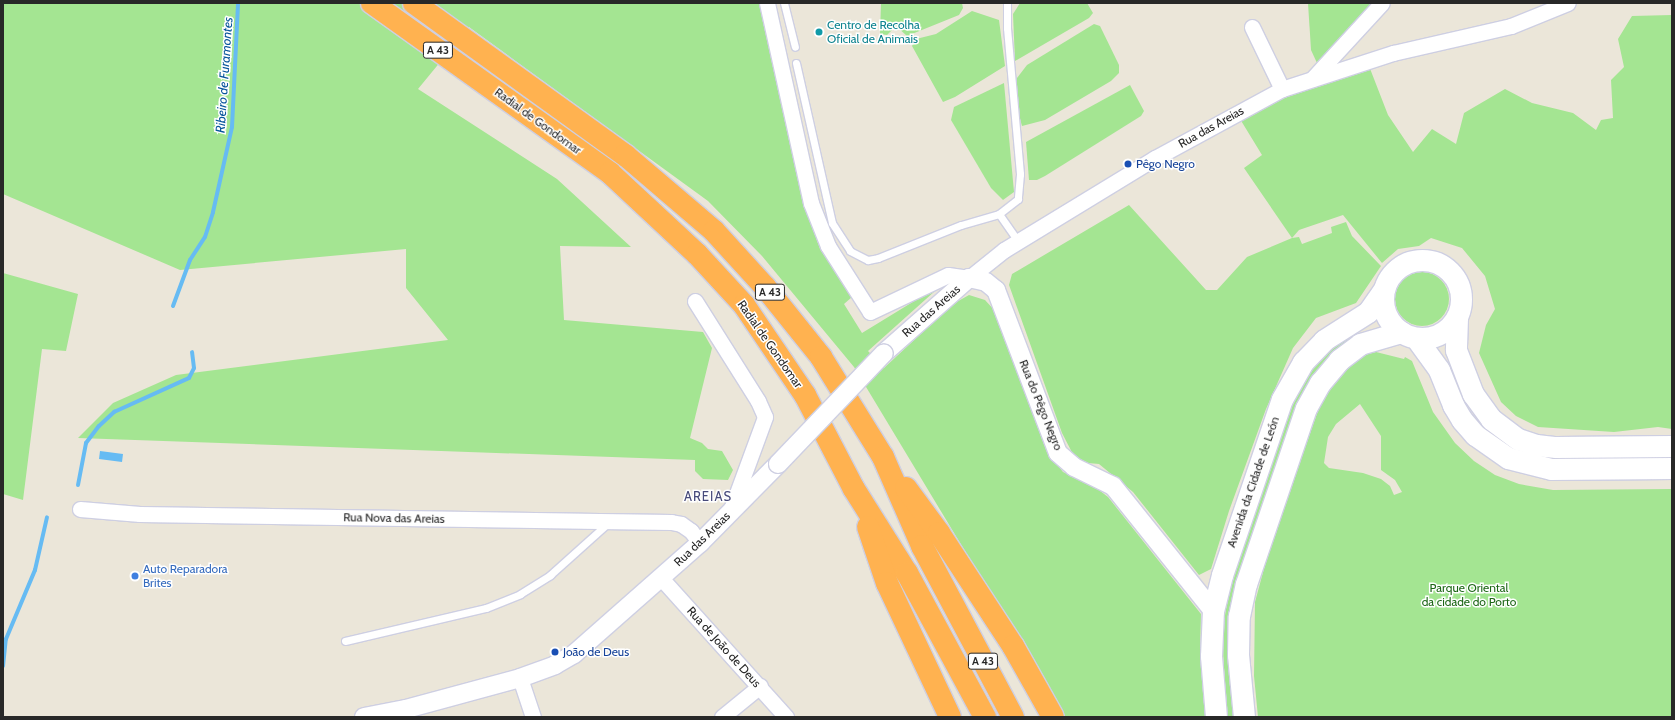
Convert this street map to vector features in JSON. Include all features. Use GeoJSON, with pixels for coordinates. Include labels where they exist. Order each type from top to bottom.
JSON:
{"type":"FeatureCollection","features":[{"type":"Feature","properties":{"kind":"highway","name":"Radial de Gondomar"},"geometry":{"type":"LineString","coordinates":[[372,3],[610,173],[697,254],[744,305],[805,395],[854,489],[934,620],[985,717]]}},
{"type":"Feature","properties":{"kind":"highway","name":"Radial de Gondomar"},"geometry":{"type":"LineString","coordinates":[[414,3],[625,155],[714,231],[765,287],[821,357],[883,457],[922,546],[1013,717]]}},
{"type":"Feature","properties":{"kind":"highway"},"geometry":{"type":"LineString","coordinates":[[883,457],[939,532],[991,612],[1053,717]]}},
{"type":"Feature","properties":{"kind":"highway"},"geometry":{"type":"LineString","coordinates":[[854,489],[887,583],[950,717]]}},
{"type":"Feature","properties":{"kind":"main road"},"geometry":{"type":"LineString","coordinates":[[1244,717],[1238,655],[1242,604],[1246,584],[1306,408],[1320,382],[1339,360],[1360,344],[1408,335],[1440,335],[1450,328],[1457,318],[1462,305],[1461,292],[1452,274],[1436,262],[1422,260],[1409,262],[1398,268],[1384,289],[1385,313],[1408,335],[1439,370],[1453,405],[1462,420],[1474,435],[1508,458],[1551,469],[1672,468]]}},
{"type":"Feature","properties":{"kind":"main road","name":"Avenida da Cidade de León"},"geometry":{"type":"LineString","coordinates":[[1216,717],[1211,656],[1213,611],[1251,488],[1288,386],[1303,362],[1324,340],[1368,312],[1384,289]]}},
{"type":"Feature","properties":{"kind":"main road"},"geometry":{"type":"LineString","coordinates":[[1457,318],[1456,350],[1473,394],[1491,419],[1518,438],[1536,445],[1556,447],[1672,446]]}},
{"type":"Feature","properties":{"kind":"street"},"geometry":{"type":"LineString","coordinates":[[767,3],[811,203],[828,246],[870,312],[948,275],[969,278]]}},
{"type":"Feature","properties":{"kind":"street"},"geometry":{"type":"LineString","coordinates":[[1310,81],[1382,3]]}},
{"type":"Feature","properties":{"kind":"street","name":"Rua das Areias"},"geometry":{"type":"LineString","coordinates":[[364,717],[407,713],[520,678],[555,665],[574,654],[700,543],[884,353],[969,278],[1018,241],[1155,158],[1282,89],[1393,53],[1511,26],[1568,3]]}},
{"type":"Feature","properties":{"kind":"street"},"geometry":{"type":"LineString","coordinates":[[1252,27],[1282,89]]}},
{"type":"Feature","properties":{"kind":"street","name":"Rua do Pêgo Negro"},"geometry":{"type":"LineString","coordinates":[[969,278],[986,282],[996,290],[1058,453],[1074,467],[1113,486],[1213,611]]}},
{"type":"Feature","properties":{"kind":"street"},"geometry":{"type":"LineString","coordinates":[[695,301],[758,401],[765,417],[730,512]]}},
{"type":"Feature","properties":{"kind":"street","name":"Rua Nova das Areias"},"geometry":{"type":"LineString","coordinates":[[80,509],[140,514],[681,524],[691,531],[700,543]]}},
{"type":"Feature","properties":{"kind":"street","name":"Rua de João de Deus"},"geometry":{"type":"LineString","coordinates":[[661,578],[760,686],[786,717]]}},
{"type":"Feature","properties":{"kind":"street"},"geometry":{"type":"LineString","coordinates":[[520,678],[533,717]]}},
{"type":"Feature","properties":{"kind":"street"},"geometry":{"type":"LineString","coordinates":[[722,717],[760,686]]}},
{"type":"Feature","properties":{"kind":"lane"},"geometry":{"type":"LineString","coordinates":[[784,3],[795,47]]}},
{"type":"Feature","properties":{"kind":"lane"},"geometry":{"type":"LineString","coordinates":[[796,63],[832,223],[850,251],[868,260],[878,258],[961,225],[1000,214],[1018,199],[1020,174],[1007,28],[1007,3]]}},
{"type":"Feature","properties":{"kind":"lane"},"geometry":{"type":"LineString","coordinates":[[1000,214],[1018,241]]}},
{"type":"Feature","properties":{"kind":"lane"},"geometry":{"type":"LineString","coordinates":[[345,641],[486,608],[520,594],[550,575],[609,522]]}},
{"type":"Feature","properties":{"kind":"green space"},"geometry":{"type":"Polygon","coordinates":[[[3,3],[759,3],[804,203],[820,249],[852,297],[844,304],[862,333],[934,289],[935,291],[868,351],[884,368],[953,304],[969,295],[985,300],[996,312],[1048,453],[1063,472],[1095,487],[1108,497],[1201,614],[1200,651],[1205,717],[1065,717],[854,367],[762,256],[708,201],[469,27],[418,89],[557,179],[631,247],[560,246],[564,320],[703,332],[712,348],[690,438],[702,443],[708,449],[722,451],[733,470],[728,480],[703,479],[695,471],[695,460],[78,438],[113,403],[176,375],[448,340],[406,288],[406,249],[180,270],[3,194],[3,3]]]}},
{"type":"Feature","properties":{"kind":"green space"},"geometry":{"type":"Polygon","coordinates":[[[881,3],[962,3],[963,8],[959,15],[907,36],[896,26],[887,35],[880,34],[881,3]]]}},
{"type":"Feature","properties":{"kind":"green space"},"geometry":{"type":"Polygon","coordinates":[[[1020,3],[1087,3],[1093,13],[1089,18],[1015,61],[1013,14],[1020,3]]]}},
{"type":"Feature","properties":{"kind":"green space"},"geometry":{"type":"Polygon","coordinates":[[[1308,3],[1377,3],[1317,63],[1311,50],[1308,3]]]}},
{"type":"Feature","properties":{"kind":"green space"},"geometry":{"type":"Polygon","coordinates":[[[972,11],[999,20],[1005,66],[955,97],[943,102],[912,46],[916,39],[936,34],[972,11]]]}},
{"type":"Feature","properties":{"kind":"green space"},"geometry":{"type":"Polygon","coordinates":[[[1672,15],[1672,429],[1658,427],[1614,432],[1538,427],[1516,416],[1501,402],[1479,353],[1486,325],[1495,309],[1485,276],[1462,248],[1431,238],[1419,246],[1398,249],[1382,263],[1343,215],[1299,230],[1292,238],[1244,168],[1262,155],[1240,119],[1270,100],[1369,66],[1388,115],[1413,152],[1432,129],[1456,144],[1464,113],[1505,89],[1532,103],[1573,113],[1596,130],[1601,120],[1613,118],[1611,80],[1624,67],[1618,39],[1632,16],[1672,15]]]}},
{"type":"Feature","properties":{"kind":"green space"},"geometry":{"type":"Polygon","coordinates":[[[1094,24],[1100,26],[1119,65],[1119,73],[1111,81],[1045,120],[1022,126],[1016,104],[1017,78],[1027,65],[1094,24]]]}},
{"type":"Feature","properties":{"kind":"green space"},"geometry":{"type":"Polygon","coordinates":[[[1004,83],[1014,192],[1003,200],[991,188],[951,120],[954,107],[1004,83]]]}},
{"type":"Feature","properties":{"kind":"green space"},"geometry":{"type":"Polygon","coordinates":[[[1130,85],[1144,111],[1141,116],[1045,176],[1037,180],[1029,180],[1026,142],[1130,85]]]}},
{"type":"Feature","properties":{"kind":"green space"},"geometry":{"type":"Polygon","coordinates":[[[1129,205],[1206,290],[1217,290],[1247,257],[1292,238],[1299,237],[1302,244],[1332,233],[1331,227],[1346,222],[1352,236],[1381,266],[1356,303],[1316,318],[1293,348],[1266,409],[1229,511],[1211,569],[1199,575],[1133,492],[1099,464],[1077,462],[1062,433],[1009,285],[1012,274],[1129,205]]]}},
{"type":"Feature","properties":{"kind":"green space"},"geometry":{"type":"Polygon","coordinates":[[[1422,272],[1432,274],[1441,280],[1447,289],[1449,299],[1447,309],[1441,318],[1432,324],[1422,326],[1412,324],[1403,318],[1397,309],[1395,299],[1397,289],[1403,280],[1412,274],[1422,272]]]}},
{"type":"Feature","properties":{"kind":"green space"},"geometry":{"type":"Polygon","coordinates":[[[3,273],[78,294],[66,351],[42,349],[23,500],[3,494],[3,273]]]}},
{"type":"Feature","properties":{"kind":"green space"},"geometry":{"type":"Polygon","coordinates":[[[1346,337],[1350,342],[1334,355],[1238,580],[1234,717],[1227,717],[1222,634],[1231,578],[1298,389],[1314,365],[1346,337]]]}},
{"type":"Feature","properties":{"kind":"green space","name":"Parque Oriental da cidade do Porto"},"geometry":{"type":"Polygon","coordinates":[[[1376,352],[1404,359],[1405,357],[1412,361],[1433,412],[1455,443],[1474,461],[1495,475],[1519,484],[1553,490],[1672,489],[1672,717],[1258,717],[1254,676],[1255,602],[1272,539],[1319,408],[1331,385],[1344,370],[1367,354],[1376,352]],[[1360,404],[1336,424],[1328,437],[1324,463],[1329,468],[1363,473],[1381,479],[1390,486],[1394,495],[1402,492],[1395,480],[1381,470],[1381,436],[1360,404]]]}},
{"type":"Feature","properties":{"kind":"water"},"geometry":{"type":"Polygon","coordinates":[[[100,451],[123,454],[122,462],[99,459],[100,451]]]}},
{"type":"Feature","properties":{"kind":"waterway","name":"Ribeiro de Furamontes"},"geometry":{"type":"LineString","coordinates":[[173,306],[190,260],[205,237],[213,212],[232,127],[238,3]]}},
{"type":"Feature","properties":{"kind":"waterway"},"geometry":{"type":"LineString","coordinates":[[78,485],[86,443],[99,426],[114,412],[189,378],[194,368],[192,352]]}},
{"type":"Feature","properties":{"kind":"waterway"},"geometry":{"type":"LineString","coordinates":[[3,666],[6,639],[35,570],[47,517]]}},
{"type":"Feature","properties":{"kind":"place","name":"Centro de Recolha Oficial de Animais"},"geometry":{"type":"Point","coordinates":[819,32]}},
{"type":"Feature","properties":{"kind":"place","name":"Pêgo Negro"},"geometry":{"type":"Point","coordinates":[1128,164]}},
{"type":"Feature","properties":{"kind":"place","name":"Auto Reparadora Brites"},"geometry":{"type":"Point","coordinates":[135,576]}},
{"type":"Feature","properties":{"kind":"place","name":"João de Deus"},"geometry":{"type":"Point","coordinates":[555,652]}},
{"type":"Feature","properties":{"kind":"district","name":"AREIAS"},"geometry":{"type":"Point","coordinates":[708,496]}}]}
